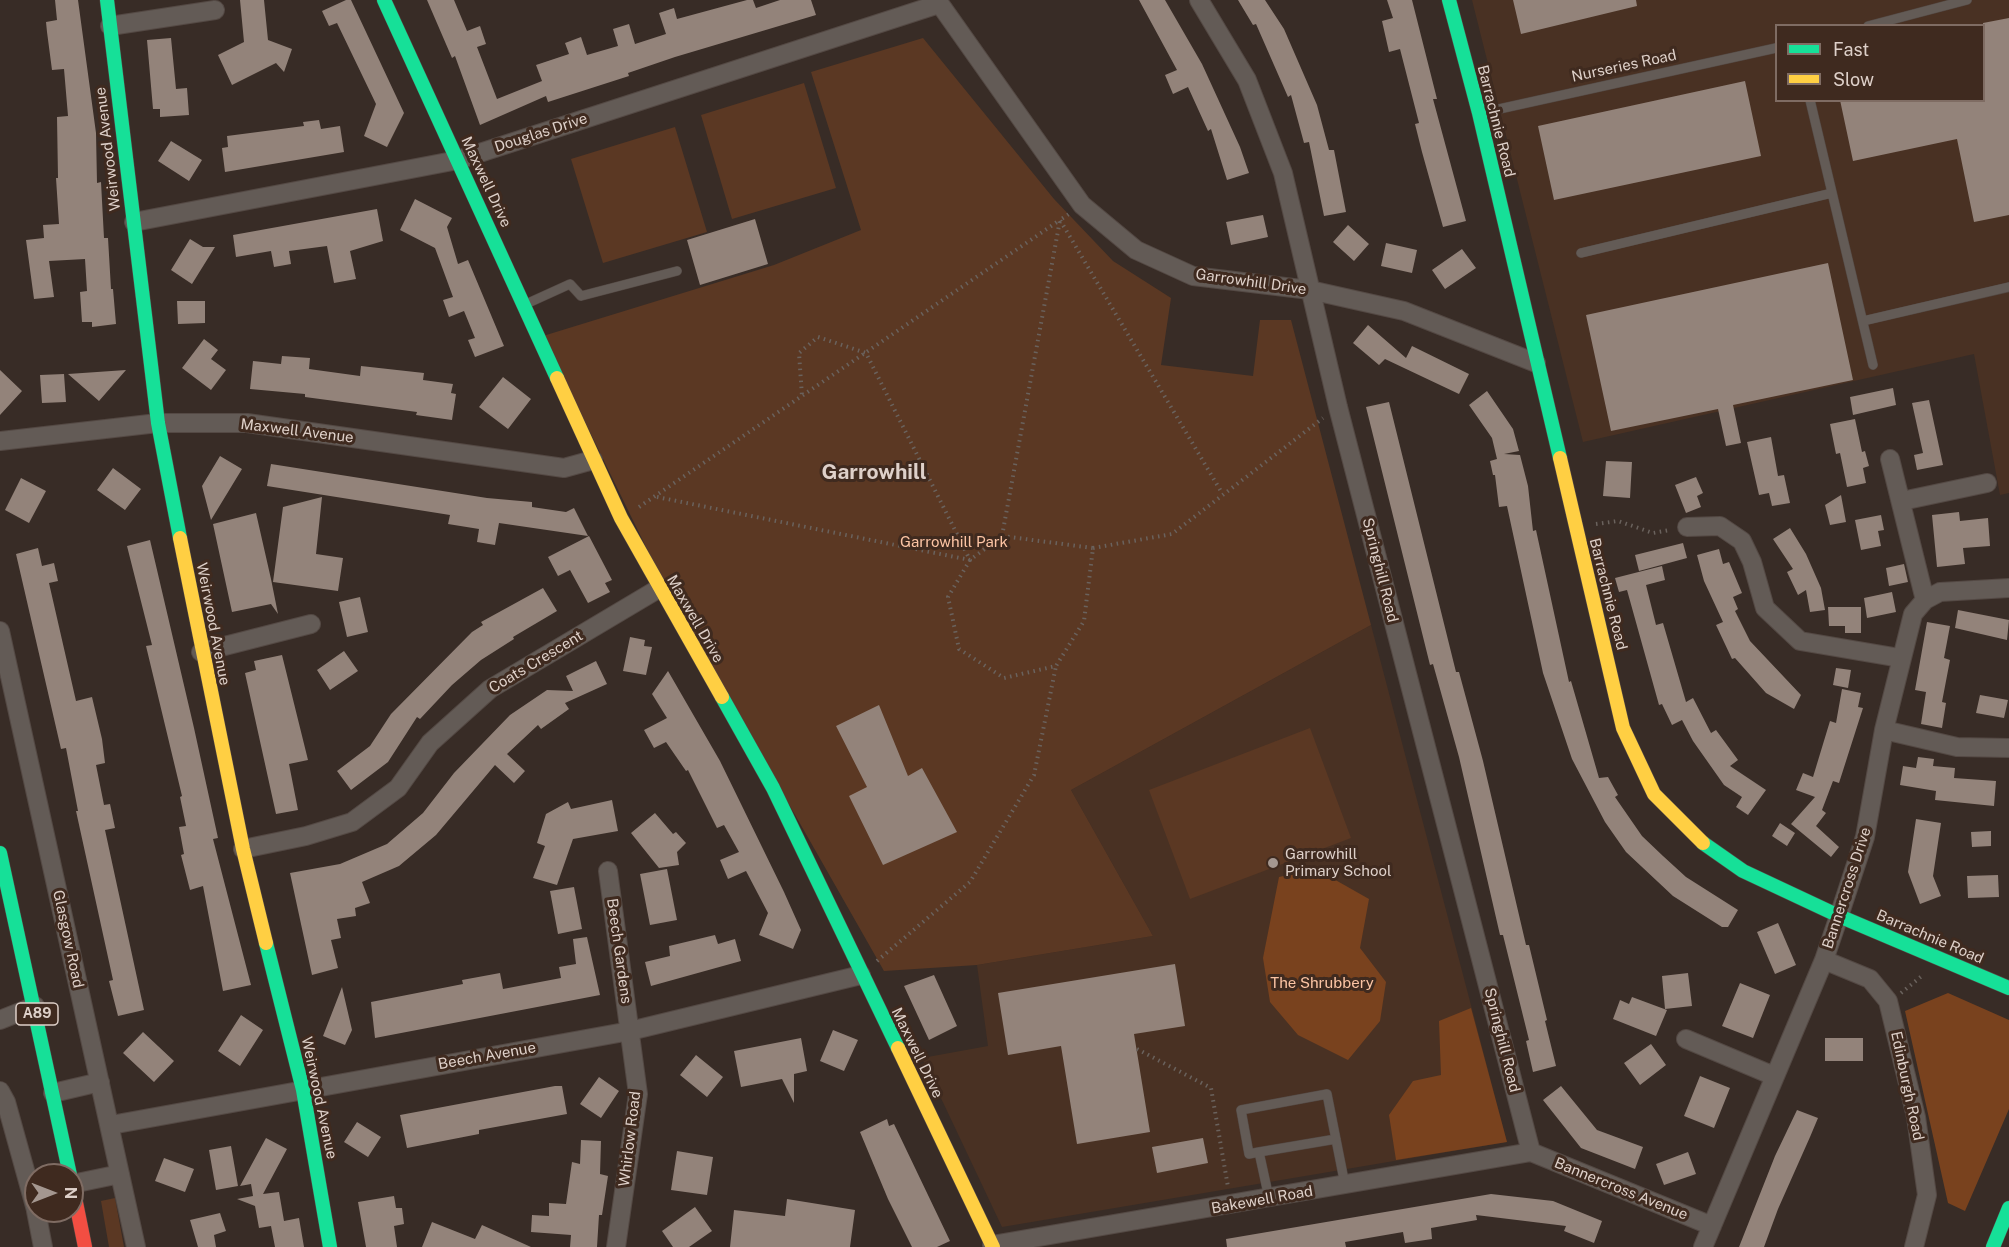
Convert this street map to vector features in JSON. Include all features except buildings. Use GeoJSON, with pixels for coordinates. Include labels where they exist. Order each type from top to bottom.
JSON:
{"type":"FeatureCollection","features":[{"type":"Feature","properties":{"kind":"street","name":"Weirwood Avenue"},"geometry":{"type":"LineString","coordinates":[[107,0],[159,423],[201,652],[243,849],[303,1090],[330,1247]]}},
{"type":"Feature","properties":{"kind":"street","name":"Maxwell Drive"},"geometry":{"type":"LineString","coordinates":[[384,0],[524,304],[592,460],[658,589],[773,788],[993,1246]]}},
{"type":"Feature","properties":{"kind":"street","name":"Springhill Road"},"geometry":{"type":"LineString","coordinates":[[1199,0],[1247,80],[1280,162],[1338,407],[1531,1152]]}},
{"type":"Feature","properties":{"kind":"street","name":"Barrachnie Road"},"geometry":{"type":"LineString","coordinates":[[1449,0],[1479,113],[1623,728],[1654,794],[1704,844],[1743,871],[1839,916],[2009,988]]}},
{"type":"Feature","properties":{"kind":"street","name":"Douglas Drive"},"geometry":{"type":"LineString","coordinates":[[134,222],[458,160],[938,2]]}},
{"type":"Feature","properties":{"kind":"street","name":"Garrowhill Drive"},"geometry":{"type":"LineString","coordinates":[[938,2],[1082,205],[1136,250],[1193,276],[1310,290],[1404,311],[1536,363]]}},
{"type":"Feature","properties":{"kind":"street"},"geometry":{"type":"LineString","coordinates":[[110,26],[215,10]]}},
{"type":"Feature","properties":{"kind":"street","name":"Maxwell Avenue"},"geometry":{"type":"LineString","coordinates":[[0,441],[159,423],[247,423],[564,468],[592,460]]}},
{"type":"Feature","properties":{"kind":"street"},"geometry":{"type":"LineString","coordinates":[[1890,459],[1925,600],[1940,592],[2009,588]]}},
{"type":"Feature","properties":{"kind":"street"},"geometry":{"type":"LineString","coordinates":[[1902,501],[1987,483]]}},
{"type":"Feature","properties":{"kind":"street"},"geometry":{"type":"LineString","coordinates":[[1688,526],[1720,526],[1742,541],[1752,562],[1766,608],[1800,640],[1900,658]]}},
{"type":"Feature","properties":{"kind":"street","name":"Coats Crescent"},"geometry":{"type":"LineString","coordinates":[[243,849],[306,837],[352,822],[398,788],[430,743],[490,689],[658,589]]}},
{"type":"Feature","properties":{"kind":"street","name":"Bannercross Drive"},"geometry":{"type":"LineString","coordinates":[[1702,1247],[1824,960],[1865,837],[1884,730],[1900,658],[1913,614],[1925,600]]}},
{"type":"Feature","properties":{"kind":"street"},"geometry":{"type":"LineString","coordinates":[[201,652],[311,624]]}},
{"type":"Feature","properties":{"kind":"street","name":"Glasgow Road"},"geometry":{"type":"LineString","coordinates":[[0,631],[111,1125],[136,1247]]}},
{"type":"Feature","properties":{"kind":"street"},"geometry":{"type":"LineString","coordinates":[[1884,730],[1957,747],[2009,747]]}},
{"type":"Feature","properties":{"kind":"street","name":"A89"},"geometry":{"type":"LineString","coordinates":[[0,853],[68,1163]]}},
{"type":"Feature","properties":{"kind":"street","name":"Beech Gardens"},"geometry":{"type":"LineString","coordinates":[[608,871],[630,1031]]}},
{"type":"Feature","properties":{"kind":"street","name":"Edinburgh Road"},"geometry":{"type":"LineString","coordinates":[[1824,960],[1870,979],[1888,1003],[1916,1118],[1927,1195],[1914,1247]]}},
{"type":"Feature","properties":{"kind":"street","name":"Beech Avenue"},"geometry":{"type":"LineString","coordinates":[[111,1125],[630,1031],[861,975]]}},
{"type":"Feature","properties":{"kind":"street"},"geometry":{"type":"LineString","coordinates":[[0,1020],[35,1006]]}},
{"type":"Feature","properties":{"kind":"street","name":"Whirlow Road"},"geometry":{"type":"LineString","coordinates":[[616,1247],[638,1094],[630,1031]]}},
{"type":"Feature","properties":{"kind":"street"},"geometry":{"type":"LineString","coordinates":[[1686,1039],[1774,1077]]}},
{"type":"Feature","properties":{"kind":"street"},"geometry":{"type":"LineString","coordinates":[[53,1093],[100,1082]]}},
{"type":"Feature","properties":{"kind":"street"},"geometry":{"type":"LineString","coordinates":[[0,1091],[6,1102],[24,1167]]}},
{"type":"Feature","properties":{"kind":"street","name":"Bakewell Road"},"geometry":{"type":"LineString","coordinates":[[993,1246],[1531,1152]]}},
{"type":"Feature","properties":{"kind":"street","name":"Bannercross Avenue"},"geometry":{"type":"LineString","coordinates":[[1531,1152],[1712,1226]]}},
{"type":"Feature","properties":{"kind":"street"},"geometry":{"type":"LineString","coordinates":[[84,1182],[120,1174]]}},
{"type":"Feature","properties":{"kind":"street"},"geometry":{"type":"LineString","coordinates":[[1993,1247],[2009,1208]]}},
{"type":"Feature","properties":{"kind":"street"},"geometry":{"type":"LineString","coordinates":[[38,1223],[43,1247]]}},
{"type":"Feature","properties":{"kind":"street"},"geometry":{"type":"LineString","coordinates":[[80,1223],[85,1247]]}},
{"type":"Feature","properties":{"kind":"lane"},"geometry":{"type":"LineString","coordinates":[[1876,24],[1967,0]]}},
{"type":"Feature","properties":{"kind":"lane","name":"Nurseries Road"},"geometry":{"type":"LineString","coordinates":[[1479,113],[1775,48]]}},
{"type":"Feature","properties":{"kind":"lane"},"geometry":{"type":"LineString","coordinates":[[1810,102],[1874,365]]}},
{"type":"Feature","properties":{"kind":"lane"},"geometry":{"type":"LineString","coordinates":[[1581,253],[1832,193]]}},
{"type":"Feature","properties":{"kind":"lane"},"geometry":{"type":"LineString","coordinates":[[524,304],[570,284],[581,296],[677,271]]}},
{"type":"Feature","properties":{"kind":"lane"},"geometry":{"type":"LineString","coordinates":[[1863,321],[2009,287]]}},
{"type":"Feature","properties":{"kind":"lane"},"geometry":{"type":"LineString","coordinates":[[1336,1139],[1249,1154],[1241,1110],[1327,1094],[1336,1139],[1345,1185]]}},
{"type":"Feature","properties":{"kind":"lane"},"geometry":{"type":"LineString","coordinates":[[1259,1152],[1269,1198]]}},
{"type":"Feature","properties":{"kind":"path"},"geometry":{"type":"LineString","coordinates":[[621,518],[1082,205]]}},
{"type":"Feature","properties":{"kind":"path"},"geometry":{"type":"LineString","coordinates":[[1060,220],[1222,493]]}},
{"type":"Feature","properties":{"kind":"path"},"geometry":{"type":"LineString","coordinates":[[1056,666],[1004,678],[959,649],[948,597],[970,560],[1002,536],[1060,220]]}},
{"type":"Feature","properties":{"kind":"path"},"geometry":{"type":"LineString","coordinates":[[802,396],[799,353],[818,337],[866,353],[970,560]]}},
{"type":"Feature","properties":{"kind":"path"},"geometry":{"type":"LineString","coordinates":[[1002,536],[1093,549],[1172,534],[1222,493],[1338,407]]}},
{"type":"Feature","properties":{"kind":"path"},"geometry":{"type":"LineString","coordinates":[[656,496],[970,560]]}},
{"type":"Feature","properties":{"kind":"path"},"geometry":{"type":"LineString","coordinates":[[1575,527],[1618,521],[1653,533],[1688,526]]}},
{"type":"Feature","properties":{"kind":"path"},"geometry":{"type":"LineString","coordinates":[[861,975],[970,882],[1034,775],[1056,666],[1084,621],[1093,549]]}},
{"type":"Feature","properties":{"kind":"path"},"geometry":{"type":"LineString","coordinates":[[1888,1003],[1943,960]]}},
{"type":"Feature","properties":{"kind":"path"},"geometry":{"type":"LineString","coordinates":[[1137,1049],[1211,1088],[1231,1205]]}},
{"type":"Feature","properties":{"kind":"shaded area"},"geometry":{"type":"Polygon","coordinates":[[[1472,0],[2009,0],[2009,493],[2000,495],[1974,354],[1583,442],[1472,0]]]}},
{"type":"Feature","properties":{"kind":"shaded area","name":"Garrowhill Primary School"},"geometry":{"type":"Polygon","coordinates":[[[1371,625],[1507,1142],[1002,1227],[922,1058],[988,1046],[977,965],[1153,936],[1071,790],[1371,625]]]}},
{"type":"Feature","properties":{"kind":"green space","name":"Garrowhill Park"},"geometry":{"type":"Polygon","coordinates":[[[923,38],[1054,199],[1113,261],[1171,298],[1161,365],[1253,376],[1260,320],[1291,320],[1371,625],[1071,790],[1153,936],[977,965],[884,971],[667,590],[543,336],[774,265],[861,230],[811,72],[923,38]]]}},
{"type":"Feature","properties":{"kind":"green space"},"geometry":{"type":"Polygon","coordinates":[[[804,83],[836,188],[732,219],[701,115],[804,83]]]}},
{"type":"Feature","properties":{"kind":"green space"},"geometry":{"type":"Polygon","coordinates":[[[675,127],[707,232],[603,263],[571,159],[675,127]]]}},
{"type":"Feature","properties":{"kind":"green space"},"geometry":{"type":"Polygon","coordinates":[[[1310,728],[1351,838],[1190,899],[1149,790],[1310,728]]]}},
{"type":"Feature","properties":{"kind":"green space","name":"The Shrubbery"},"geometry":{"type":"Polygon","coordinates":[[[1316,869],[1369,899],[1360,948],[1386,982],[1380,1021],[1348,1060],[1298,1035],[1270,1002],[1263,958],[1279,877],[1316,869]]]}},
{"type":"Feature","properties":{"kind":"green space"},"geometry":{"type":"Polygon","coordinates":[[[1948,993],[2009,1020],[2009,1109],[1965,1211],[1948,1203],[1905,1011],[1948,993]]]}},
{"type":"Feature","properties":{"kind":"green space"},"geometry":{"type":"Polygon","coordinates":[[[1471,1008],[1507,1142],[1396,1160],[1389,1115],[1413,1081],[1441,1075],[1439,1021],[1471,1008]]]}},
{"type":"Feature","properties":{"kind":"green space"},"geometry":{"type":"Polygon","coordinates":[[[115,1198],[124,1247],[109,1247],[101,1201],[115,1198]]]}},
{"type":"Feature","properties":{"kind":"traffic: fast"},"geometry":{"type":"LineString","coordinates":[[107,0],[158,423],[180,538]]}},
{"type":"Feature","properties":{"kind":"traffic: fast"},"geometry":{"type":"LineString","coordinates":[[384,0],[557,378]]}},
{"type":"Feature","properties":{"kind":"traffic: fast"},"geometry":{"type":"LineString","coordinates":[[1449,0],[1479,113],[1560,458]]}},
{"type":"Feature","properties":{"kind":"traffic: fast"},"geometry":{"type":"LineString","coordinates":[[722,697],[773,788],[898,1048]]}},
{"type":"Feature","properties":{"kind":"traffic: fast"},"geometry":{"type":"LineString","coordinates":[[1703,843],[1743,871],[1839,916],[2009,988]]}},
{"type":"Feature","properties":{"kind":"traffic: fast"},"geometry":{"type":"LineString","coordinates":[[0,853],[67,1163]]}},
{"type":"Feature","properties":{"kind":"traffic: fast"},"geometry":{"type":"LineString","coordinates":[[266,943],[303,1090],[330,1247]]}},
{"type":"Feature","properties":{"kind":"traffic: fast"},"geometry":{"type":"LineString","coordinates":[[1993,1247],[2009,1208]]}},
{"type":"Feature","properties":{"kind":"traffic: slow"},"geometry":{"type":"LineString","coordinates":[[557,378],[621,518],[722,697]]}},
{"type":"Feature","properties":{"kind":"traffic: slow"},"geometry":{"type":"LineString","coordinates":[[1560,458],[1623,728],[1654,794],[1703,843]]}},
{"type":"Feature","properties":{"kind":"traffic: slow"},"geometry":{"type":"LineString","coordinates":[[180,538],[243,849],[266,943]]}},
{"type":"Feature","properties":{"kind":"traffic: slow"},"geometry":{"type":"LineString","coordinates":[[898,1048],[993,1247]]}},
{"type":"Feature","properties":{"kind":"traffic: jam"},"geometry":{"type":"LineString","coordinates":[[80,1223],[85,1247]]}},
{"type":"Feature","properties":{"kind":"place","name":"Garrowhill Primary School"},"geometry":{"type":"Point","coordinates":[1273,863]}},
{"type":"Feature","properties":{"kind":"district","name":"Garrowhill"},"geometry":{"type":"Point","coordinates":[874,473]}}]}
